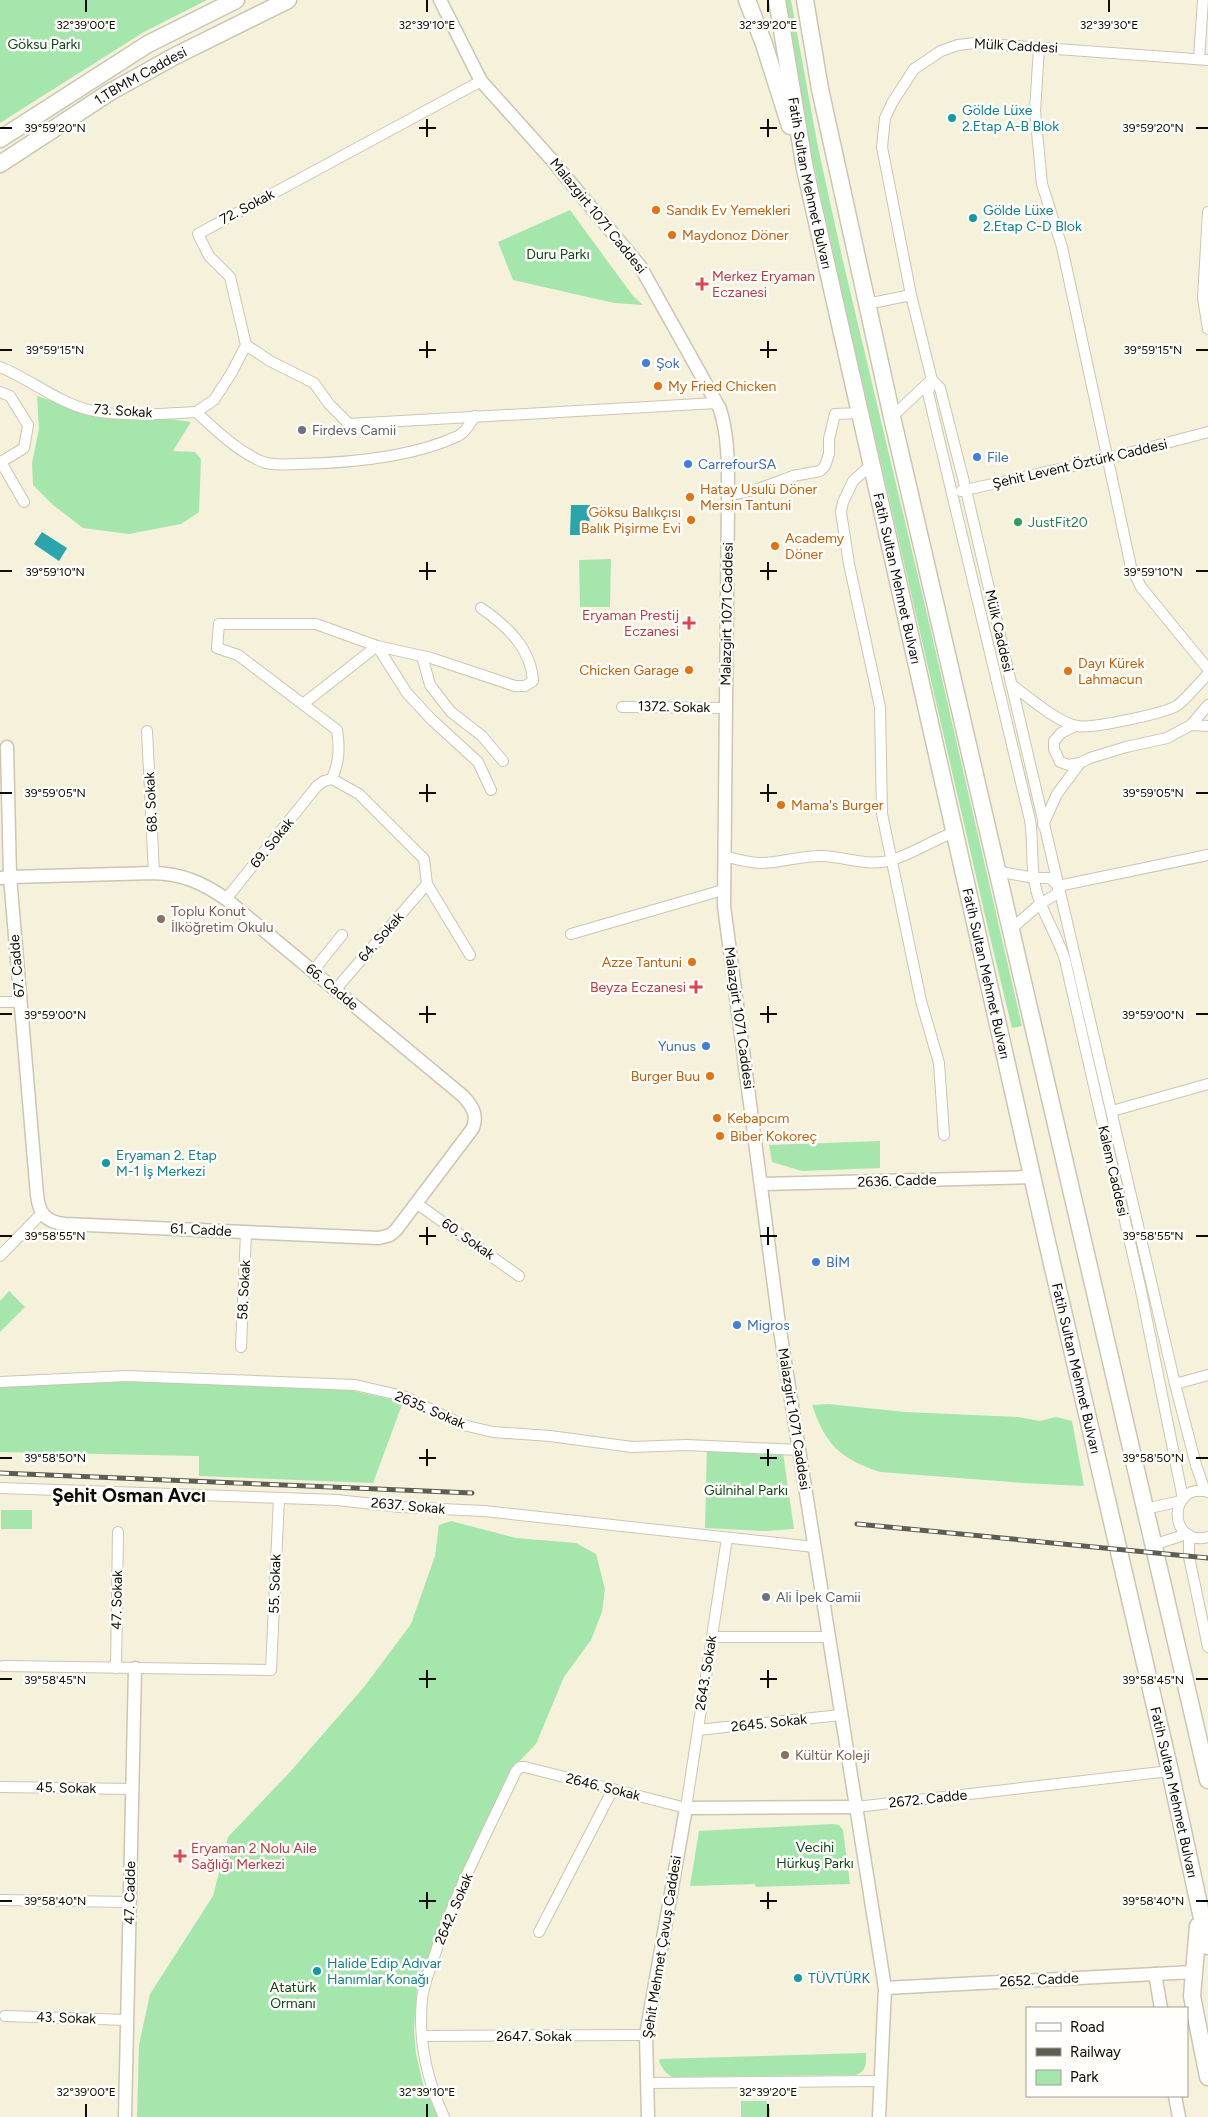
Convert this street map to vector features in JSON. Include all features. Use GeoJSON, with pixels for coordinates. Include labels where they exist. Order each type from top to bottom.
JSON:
{"type":"FeatureCollection","features":[{"type":"Feature","properties":{"kind":"main road","name":"1.TBMM Caddesi"},"geometry":{"type":"LineString","coordinates":[[0,139],[148,44],[236,0]]}},
{"type":"Feature","properties":{"kind":"main road","name":"1.TBMM Caddesi"},"geometry":{"type":"LineString","coordinates":[[0,164],[110,92],[176,56],[288,0]]}},
{"type":"Feature","properties":{"kind":"main road"},"geometry":{"type":"LineString","coordinates":[[747,0],[755,17],[804,169]]}},
{"type":"Feature","properties":{"kind":"main road","name":"Fatih Sultan Mehmet Bulvarı"},"geometry":{"type":"LineString","coordinates":[[777,0],[804,169],[1170,1771],[1208,1946]]}},
{"type":"Feature","properties":{"kind":"main road","name":"Fatih Sultan Mehmet Bulvarı"},"geometry":{"type":"LineString","coordinates":[[807,0],[808,18],[820,90],[892,416],[1208,1780]]}},
{"type":"Feature","properties":{"kind":"main road"},"geometry":{"type":"LineString","coordinates":[[1200,1909],[1192,1996],[1208,2077]]}},
{"type":"Feature","properties":{"kind":"street","name":"Malazgirt 1071 Caddesi"},"geometry":{"type":"LineString","coordinates":[[440,0],[480,81],[552,159],[640,266],[716,403],[724,424],[727,440],[728,496],[723,890],[725,920],[779,1324],[885,1988],[879,2117]]}},
{"type":"Feature","properties":{"kind":"street"},"geometry":{"type":"LineString","coordinates":[[1203,0],[1204,60]]}},
{"type":"Feature","properties":{"kind":"street","name":"Mülk Caddesi"},"geometry":{"type":"LineString","coordinates":[[1034,878],[1030,820],[928,393],[932,380],[911,295],[882,147],[885,118],[914,68],[941,51],[958,45],[975,43],[1039,46],[1204,60]]}},
{"type":"Feature","properties":{"kind":"street"},"geometry":{"type":"LineString","coordinates":[[1039,46],[1035,111],[1042,184],[1062,247],[1131,567],[1141,587],[1208,669]]}},
{"type":"Feature","properties":{"kind":"street","name":"72. Sokak"},"geometry":{"type":"LineString","coordinates":[[246,345],[230,277],[209,256],[198,234],[480,81]]}},
{"type":"Feature","properties":{"kind":"street"},"geometry":{"type":"LineString","coordinates":[[1208,212],[1203,298],[1208,329]]}},
{"type":"Feature","properties":{"kind":"street"},"geometry":{"type":"LineString","coordinates":[[867,304],[911,295]]}},
{"type":"Feature","properties":{"kind":"street"},"geometry":{"type":"LineString","coordinates":[[475,416],[460,435],[419,450],[389,456],[316,463],[272,464],[245,452],[196,412],[214,400],[246,345],[270,361],[314,382],[329,404],[349,424],[475,416],[716,403]]}},
{"type":"Feature","properties":{"kind":"street","name":"73. Sokak"},"geometry":{"type":"LineString","coordinates":[[0,366],[62,399],[89,410],[130,413],[196,412]]}},
{"type":"Feature","properties":{"kind":"street"},"geometry":{"type":"LineString","coordinates":[[892,416],[932,380]]}},
{"type":"Feature","properties":{"kind":"street","name":"Mülk Caddesi"},"geometry":{"type":"LineString","coordinates":[[932,380],[940,388],[966,490],[1058,886]]}},
{"type":"Feature","properties":{"kind":"street"},"geometry":{"type":"LineString","coordinates":[[0,392],[10,396],[28,425],[24,448],[1,462],[24,502]]}},
{"type":"Feature","properties":{"kind":"street"},"geometry":{"type":"LineString","coordinates":[[728,496],[758,489],[793,476],[820,471],[825,466],[829,454],[829,439],[835,414],[860,413]]}},
{"type":"Feature","properties":{"kind":"street","name":"Şehit Levent Öztürk Caddesi"},"geometry":{"type":"LineString","coordinates":[[952,494],[1109,458],[1208,432]]}},
{"type":"Feature","properties":{"kind":"street"},"geometry":{"type":"LineString","coordinates":[[872,464],[853,481],[843,502],[841,512],[880,707],[882,814],[921,1001],[939,1063],[944,1135]]}},
{"type":"Feature","properties":{"kind":"street"},"geometry":{"type":"LineString","coordinates":[[470,955],[427,884],[424,859],[359,794],[332,779],[338,765],[339,747],[337,730],[238,656],[217,648],[218,624],[316,624],[377,646],[422,656],[515,686],[525,686],[533,681],[532,668],[528,656],[514,636],[497,619],[481,608]]}},
{"type":"Feature","properties":{"kind":"street"},"geometry":{"type":"LineString","coordinates":[[303,704],[377,646]]}},
{"type":"Feature","properties":{"kind":"street"},"geometry":{"type":"LineString","coordinates":[[377,646],[407,693],[431,719],[478,762],[491,790]]}},
{"type":"Feature","properties":{"kind":"street"},"geometry":{"type":"LineString","coordinates":[[422,656],[430,685],[451,712],[482,736],[503,761]]}},
{"type":"Feature","properties":{"kind":"street"},"geometry":{"type":"LineString","coordinates":[[1012,685],[1051,713],[1075,726],[1091,727],[1165,710],[1177,705],[1208,674]]}},
{"type":"Feature","properties":{"kind":"street"},"geometry":{"type":"LineString","coordinates":[[1075,726],[1061,732],[1054,740],[1054,749],[1060,762],[1069,765],[1167,738],[1191,725],[1208,706]]}},
{"type":"Feature","properties":{"kind":"street","name":"1372. Sokak"},"geometry":{"type":"LineString","coordinates":[[622,707],[725,708]]}},
{"type":"Feature","properties":{"kind":"street"},"geometry":{"type":"LineString","coordinates":[[1191,725],[1208,726]]}},
{"type":"Feature","properties":{"kind":"street","name":"68. Sokak"},"geometry":{"type":"LineString","coordinates":[[147,731],[154,873]]}},
{"type":"Feature","properties":{"kind":"street","name":"67. Cadde"},"geometry":{"type":"LineString","coordinates":[[3,747],[5,877],[20,1002],[37,1195],[41,1214]]}},
{"type":"Feature","properties":{"kind":"street"},"geometry":{"type":"LineString","coordinates":[[1043,825],[1057,794],[1080,763]]}},
{"type":"Feature","properties":{"kind":"street","name":"69. Sokak"},"geometry":{"type":"LineString","coordinates":[[226,899],[317,786],[332,779]]}},
{"type":"Feature","properties":{"kind":"street"},"geometry":{"type":"LineString","coordinates":[[724,856],[748,862],[763,863],[822,856],[865,862],[892,859],[955,832]]}},
{"type":"Feature","properties":{"kind":"street"},"geometry":{"type":"LineString","coordinates":[[1058,886],[1208,854]]}},
{"type":"Feature","properties":{"kind":"street"},"geometry":{"type":"LineString","coordinates":[[996,871],[1034,878],[1050,878],[1058,886],[1058,893],[1040,904],[1010,930]]}},
{"type":"Feature","properties":{"kind":"street","name":"66. Cadde"},"geometry":{"type":"LineString","coordinates":[[5,877],[154,873],[185,876],[202,884],[226,899],[463,1096],[473,1109],[475,1122],[473,1128],[390,1235],[379,1238],[363,1238]]}},
{"type":"Feature","properties":{"kind":"street","name":"Kalem Caddesi"},"geometry":{"type":"LineString","coordinates":[[1034,878],[1040,904],[1065,960],[1140,1286],[1182,1500],[1177,1514],[1178,1521],[1180,1527],[1188,1535]]}},
{"type":"Feature","properties":{"kind":"street","name":"64. Sokak"},"geometry":{"type":"LineString","coordinates":[[335,990],[427,884]]}},
{"type":"Feature","properties":{"kind":"street","name":"Kalem Caddesi"},"geometry":{"type":"LineString","coordinates":[[1058,886],[1175,1384],[1196,1465],[1206,1492]]}},
{"type":"Feature","properties":{"kind":"street"},"geometry":{"type":"LineString","coordinates":[[571,934],[723,890]]}},
{"type":"Feature","properties":{"kind":"street"},"geometry":{"type":"LineString","coordinates":[[313,971],[342,935]]}},
{"type":"Feature","properties":{"kind":"street"},"geometry":{"type":"LineString","coordinates":[[0,1002],[20,1002]]}},
{"type":"Feature","properties":{"kind":"street"},"geometry":{"type":"LineString","coordinates":[[1112,1111],[1208,1084]]}},
{"type":"Feature","properties":{"kind":"street","name":"2636. Cadde"},"geometry":{"type":"LineString","coordinates":[[761,1184],[1033,1177]]}},
{"type":"Feature","properties":{"kind":"street","name":"60. Sokak"},"geometry":{"type":"LineString","coordinates":[[416,1203],[520,1276]]}},
{"type":"Feature","properties":{"kind":"street"},"geometry":{"type":"LineString","coordinates":[[0,1256],[41,1214]]}},
{"type":"Feature","properties":{"kind":"street","name":"61. Cadde"},"geometry":{"type":"LineString","coordinates":[[41,1214],[50,1221],[65,1224],[363,1238]]}},
{"type":"Feature","properties":{"kind":"street","name":"58. Sokak"},"geometry":{"type":"LineString","coordinates":[[241,1347],[246,1232]]}},
{"type":"Feature","properties":{"kind":"street"},"geometry":{"type":"LineString","coordinates":[[1175,1384],[1208,1375]]}},
{"type":"Feature","properties":{"kind":"street","name":"2635. Sokak"},"geometry":{"type":"LineString","coordinates":[[0,1382],[127,1376],[355,1385],[403,1396],[463,1425],[493,1432],[550,1436],[632,1447],[686,1445],[799,1450]]}},
{"type":"Feature","properties":{"kind":"street","name":"2637. Sokak"},"geometry":{"type":"LineString","coordinates":[[0,1488],[337,1500],[400,1507],[484,1511],[814,1547]]}},
{"type":"Feature","properties":{"kind":"street"},"geometry":{"type":"LineString","coordinates":[[1145,1508],[1182,1500],[1191,1493],[1206,1492]]}},
{"type":"Feature","properties":{"kind":"street","name":"55. Sokak"},"geometry":{"type":"LineString","coordinates":[[136,1668],[271,1670],[279,1498]]}},
{"type":"Feature","properties":{"kind":"street","name":"47. Sokak"},"geometry":{"type":"LineString","coordinates":[[116,1668],[118,1532]]}},
{"type":"Feature","properties":{"kind":"street"},"geometry":{"type":"LineString","coordinates":[[1188,1535],[1189,1557],[1208,1647]]}},
{"type":"Feature","properties":{"kind":"street"},"geometry":{"type":"LineString","coordinates":[[1154,1545],[1188,1535],[1197,1538],[1208,1537]]}},
{"type":"Feature","properties":{"kind":"street","name":"2643. Sokak"},"geometry":{"type":"LineString","coordinates":[[686,1808],[727,1538]]}},
{"type":"Feature","properties":{"kind":"street"},"geometry":{"type":"LineString","coordinates":[[712,1637],[828,1638]]}},
{"type":"Feature","properties":{"kind":"street"},"geometry":{"type":"LineString","coordinates":[[1,1666],[136,1668]]}},
{"type":"Feature","properties":{"kind":"street","name":"47. Cadde"},"geometry":{"type":"LineString","coordinates":[[125,2117],[136,1668]]}},
{"type":"Feature","properties":{"kind":"street","name":"2645. Sokak"},"geometry":{"type":"LineString","coordinates":[[698,1730],[841,1715]]}},
{"type":"Feature","properties":{"kind":"street","name":"2646. Sokak"},"geometry":{"type":"LineString","coordinates":[[520,1767],[686,1808]]}},
{"type":"Feature","properties":{"kind":"street","name":"2642. Sokak"},"geometry":{"type":"LineString","coordinates":[[444,2117],[429,2080],[423,2036],[422,2011],[424,1990],[445,1926],[516,1771],[520,1767]]}},
{"type":"Feature","properties":{"kind":"street","name":"2672. Cadde"},"geometry":{"type":"LineString","coordinates":[[686,1808],[856,1806],[1170,1771]]}},
{"type":"Feature","properties":{"kind":"street","name":"45. Sokak"},"geometry":{"type":"LineString","coordinates":[[0,1787],[133,1788]]}},
{"type":"Feature","properties":{"kind":"street"},"geometry":{"type":"LineString","coordinates":[[540,1932],[613,1790]]}},
{"type":"Feature","properties":{"kind":"street","name":"Şehit Mehmet Çavuş Caddesi"},"geometry":{"type":"LineString","coordinates":[[648,2117],[646,2035],[686,1808]]}},
{"type":"Feature","properties":{"kind":"street"},"geometry":{"type":"LineString","coordinates":[[0,1900],[130,1902]]}},
{"type":"Feature","properties":{"kind":"street","name":"2652. Cadde"},"geometry":{"type":"LineString","coordinates":[[885,1988],[1194,1972]]}},
{"type":"Feature","properties":{"kind":"street"},"geometry":{"type":"LineString","coordinates":[[1155,1974],[1161,2007]]}},
{"type":"Feature","properties":{"kind":"street","name":"43. Sokak"},"geometry":{"type":"LineString","coordinates":[[6,2016],[127,2020]]}},
{"type":"Feature","properties":{"kind":"street","name":"2647. Sokak"},"geometry":{"type":"LineString","coordinates":[[423,2036],[646,2035]]}},
{"type":"Feature","properties":{"kind":"street"},"geometry":{"type":"LineString","coordinates":[[647,2083],[881,2081]]}},
{"type":"Feature","properties":{"kind":"street"},"geometry":{"type":"LineString","coordinates":[[1175,2097],[1178,2117]]}},
{"type":"Feature","properties":{"kind":"green space","name":"Göksu Parkı"},"geometry":{"type":"Polygon","coordinates":[[[0,0],[207,0],[144,32],[0,123],[0,0]]]}},
{"type":"Feature","properties":{"kind":"green space"},"geometry":{"type":"Polygon","coordinates":[[[783,0],[791,0],[818,147],[842,257],[1022,1026],[1012,1028],[990,937],[810,147],[783,0]]]}},
{"type":"Feature","properties":{"kind":"green space","name":"Duru Parkı"},"geometry":{"type":"Polygon","coordinates":[[[570,210],[633,296],[643,305],[614,303],[513,280],[498,242],[570,210]]]}},
{"type":"Feature","properties":{"kind":"green space"},"geometry":{"type":"Polygon","coordinates":[[[37,396],[105,418],[163,418],[191,422],[173,451],[195,452],[201,459],[199,512],[181,524],[129,534],[83,528],[53,505],[33,485],[32,463],[39,429],[37,396]]]}},
{"type":"Feature","properties":{"kind":"green space"},"geometry":{"type":"Polygon","coordinates":[[[611,559],[610,607],[580,607],[579,560],[611,559]]]}},
{"type":"Feature","properties":{"kind":"green space"},"geometry":{"type":"Polygon","coordinates":[[[880,1141],[880,1168],[802,1171],[772,1162],[769,1145],[880,1141]]]}},
{"type":"Feature","properties":{"kind":"green space"},"geometry":{"type":"Polygon","coordinates":[[[9,1291],[25,1307],[0,1332],[0,1301],[9,1291]]]}},
{"type":"Feature","properties":{"kind":"green space"},"geometry":{"type":"Polygon","coordinates":[[[121,1381],[340,1388],[403,1402],[373,1483],[199,1476],[199,1456],[0,1452],[0,1387],[121,1381]]]}},
{"type":"Feature","properties":{"kind":"green space"},"geometry":{"type":"Polygon","coordinates":[[[828,1404],[905,1412],[1018,1417],[1040,1421],[1056,1417],[1072,1421],[1084,1486],[880,1472],[844,1455],[829,1440],[817,1419],[812,1405],[828,1404]]]}},
{"type":"Feature","properties":{"kind":"green space","name":"Gülnihal Parkı"},"geometry":{"type":"Polygon","coordinates":[[[707,1448],[783,1453],[794,1529],[766,1531],[705,1528],[707,1448]]]}},
{"type":"Feature","properties":{"kind":"green space"},"geometry":{"type":"Polygon","coordinates":[[[1,1510],[32,1510],[32,1529],[1,1529],[1,1510]]]}},
{"type":"Feature","properties":{"kind":"green space","name":"Atatürk Ormanı"},"geometry":{"type":"Polygon","coordinates":[[[451,1521],[516,1538],[576,1543],[596,1554],[605,1589],[602,1612],[591,1640],[564,1677],[536,1744],[510,1771],[451,1902],[417,1986],[414,2031],[416,2054],[423,2084],[438,2117],[137,2117],[139,2045],[150,1994],[213,1896],[228,1837],[290,1772],[364,1687],[411,1624],[435,1556],[439,1525],[451,1521]]]}},
{"type":"Feature","properties":{"kind":"green space","name":"Vecihi Hürkuş Parkı"},"geometry":{"type":"Polygon","coordinates":[[[839,1825],[843,1830],[850,1884],[756,1887],[755,1884],[690,1886],[699,1831],[839,1825]]]}},
{"type":"Feature","properties":{"kind":"green space"},"geometry":{"type":"Polygon","coordinates":[[[866,2053],[864,2069],[855,2075],[672,2077],[665,2072],[659,2062],[660,2059],[866,2053]]]}},
{"type":"Feature","properties":{"kind":"green space"},"geometry":{"type":"Polygon","coordinates":[[[741,2101],[766,2101],[770,2109],[770,2117],[741,2117],[741,2101]]]}},
{"type":"Feature","properties":{"kind":"water"},"geometry":{"type":"Polygon","coordinates":[[[571,505],[590,505],[589,535],[570,535],[571,505]]]}},
{"type":"Feature","properties":{"kind":"water"},"geometry":{"type":"Polygon","coordinates":[[[42,532],[67,548],[59,561],[34,544],[42,532]]]}},
{"type":"Feature","properties":{"kind":"railway"},"geometry":{"type":"LineString","coordinates":[[0,1473],[472,1493]]}},
{"type":"Feature","properties":{"kind":"railway"},"geometry":{"type":"LineString","coordinates":[[857,1524],[1208,1558]]}},
{"type":"Feature","properties":{"kind":"place","name":"Gölde Lüxe 2.Etap A-B Blok"},"geometry":{"type":"Point","coordinates":[952,118]}},
{"type":"Feature","properties":{"kind":"place","name":"Sandık Ev Yemekleri"},"geometry":{"type":"Point","coordinates":[656,210]}},
{"type":"Feature","properties":{"kind":"place","name":"Gölde Lüxe 2.Etap C-D Blok"},"geometry":{"type":"Point","coordinates":[973,218]}},
{"type":"Feature","properties":{"kind":"place","name":"Maydonoz Döner"},"geometry":{"type":"Point","coordinates":[672,235]}},
{"type":"Feature","properties":{"kind":"place","name":"Merkez Eryaman Eczanesi"},"geometry":{"type":"Point","coordinates":[702,284]}},
{"type":"Feature","properties":{"kind":"place","name":"Şok"},"geometry":{"type":"Point","coordinates":[646,363]}},
{"type":"Feature","properties":{"kind":"place","name":"My Fried Chicken"},"geometry":{"type":"Point","coordinates":[658,386]}},
{"type":"Feature","properties":{"kind":"place","name":"Firdevs Camii"},"geometry":{"type":"Point","coordinates":[302,430]}},
{"type":"Feature","properties":{"kind":"place","name":"File"},"geometry":{"type":"Point","coordinates":[977,457]}},
{"type":"Feature","properties":{"kind":"place","name":"CarrefourSA"},"geometry":{"type":"Point","coordinates":[688,464]}},
{"type":"Feature","properties":{"kind":"place","name":"Hatay Usulü Döner Mersin Tantuni"},"geometry":{"type":"Point","coordinates":[690,497]}},
{"type":"Feature","properties":{"kind":"place","name":"Göksu Balıkçısı Balık Pişirme Evi"},"geometry":{"type":"Point","coordinates":[691,520]}},
{"type":"Feature","properties":{"kind":"place","name":"JustFit20"},"geometry":{"type":"Point","coordinates":[1018,522]}},
{"type":"Feature","properties":{"kind":"place","name":"Academy Döner"},"geometry":{"type":"Point","coordinates":[775,546]}},
{"type":"Feature","properties":{"kind":"place","name":"Eryaman Prestij Eczanesi"},"geometry":{"type":"Point","coordinates":[689,623]}},
{"type":"Feature","properties":{"kind":"place","name":"Chicken Garage"},"geometry":{"type":"Point","coordinates":[689,670]}},
{"type":"Feature","properties":{"kind":"place","name":"Dayı Kürek Lahmacun"},"geometry":{"type":"Point","coordinates":[1068,671]}},
{"type":"Feature","properties":{"kind":"place","name":"Mama's Burger"},"geometry":{"type":"Point","coordinates":[781,805]}},
{"type":"Feature","properties":{"kind":"place","name":"Toplu Konut İlköğretim Okulu"},"geometry":{"type":"Point","coordinates":[161,919]}},
{"type":"Feature","properties":{"kind":"place","name":"Azze Tantuni"},"geometry":{"type":"Point","coordinates":[692,962]}},
{"type":"Feature","properties":{"kind":"place","name":"Beyza Eczanesi"},"geometry":{"type":"Point","coordinates":[696,987]}},
{"type":"Feature","properties":{"kind":"place","name":"Yunus"},"geometry":{"type":"Point","coordinates":[706,1046]}},
{"type":"Feature","properties":{"kind":"place","name":"Burger Buu"},"geometry":{"type":"Point","coordinates":[710,1076]}},
{"type":"Feature","properties":{"kind":"place","name":"Kebapcım"},"geometry":{"type":"Point","coordinates":[717,1118]}},
{"type":"Feature","properties":{"kind":"place","name":"Biber Kokoreç"},"geometry":{"type":"Point","coordinates":[720,1136]}},
{"type":"Feature","properties":{"kind":"place","name":"Eryaman 2. Etap M-1 İş Merkezi"},"geometry":{"type":"Point","coordinates":[106,1163]}},
{"type":"Feature","properties":{"kind":"place","name":"BİM"},"geometry":{"type":"Point","coordinates":[816,1262]}},
{"type":"Feature","properties":{"kind":"place","name":"Migros"},"geometry":{"type":"Point","coordinates":[737,1325]}},
{"type":"Feature","properties":{"kind":"place","name":"Ali İpek Camii"},"geometry":{"type":"Point","coordinates":[766,1597]}},
{"type":"Feature","properties":{"kind":"place","name":"Kültür Koleji"},"geometry":{"type":"Point","coordinates":[785,1755]}},
{"type":"Feature","properties":{"kind":"place","name":"Eryaman 2 Nolu Aile Sağlığı Merkezi"},"geometry":{"type":"Point","coordinates":[180,1856]}},
{"type":"Feature","properties":{"kind":"place","name":"Halide Edip Adıvar Hanımlar Konağı"},"geometry":{"type":"Point","coordinates":[317,1971]}},
{"type":"Feature","properties":{"kind":"place","name":"TÜVTÜRK"},"geometry":{"type":"Point","coordinates":[798,1978]}},
{"type":"Feature","properties":{"kind":"district","name":"Şehit Osman Avcı"},"geometry":{"type":"Point","coordinates":[129,1495]}}]}
